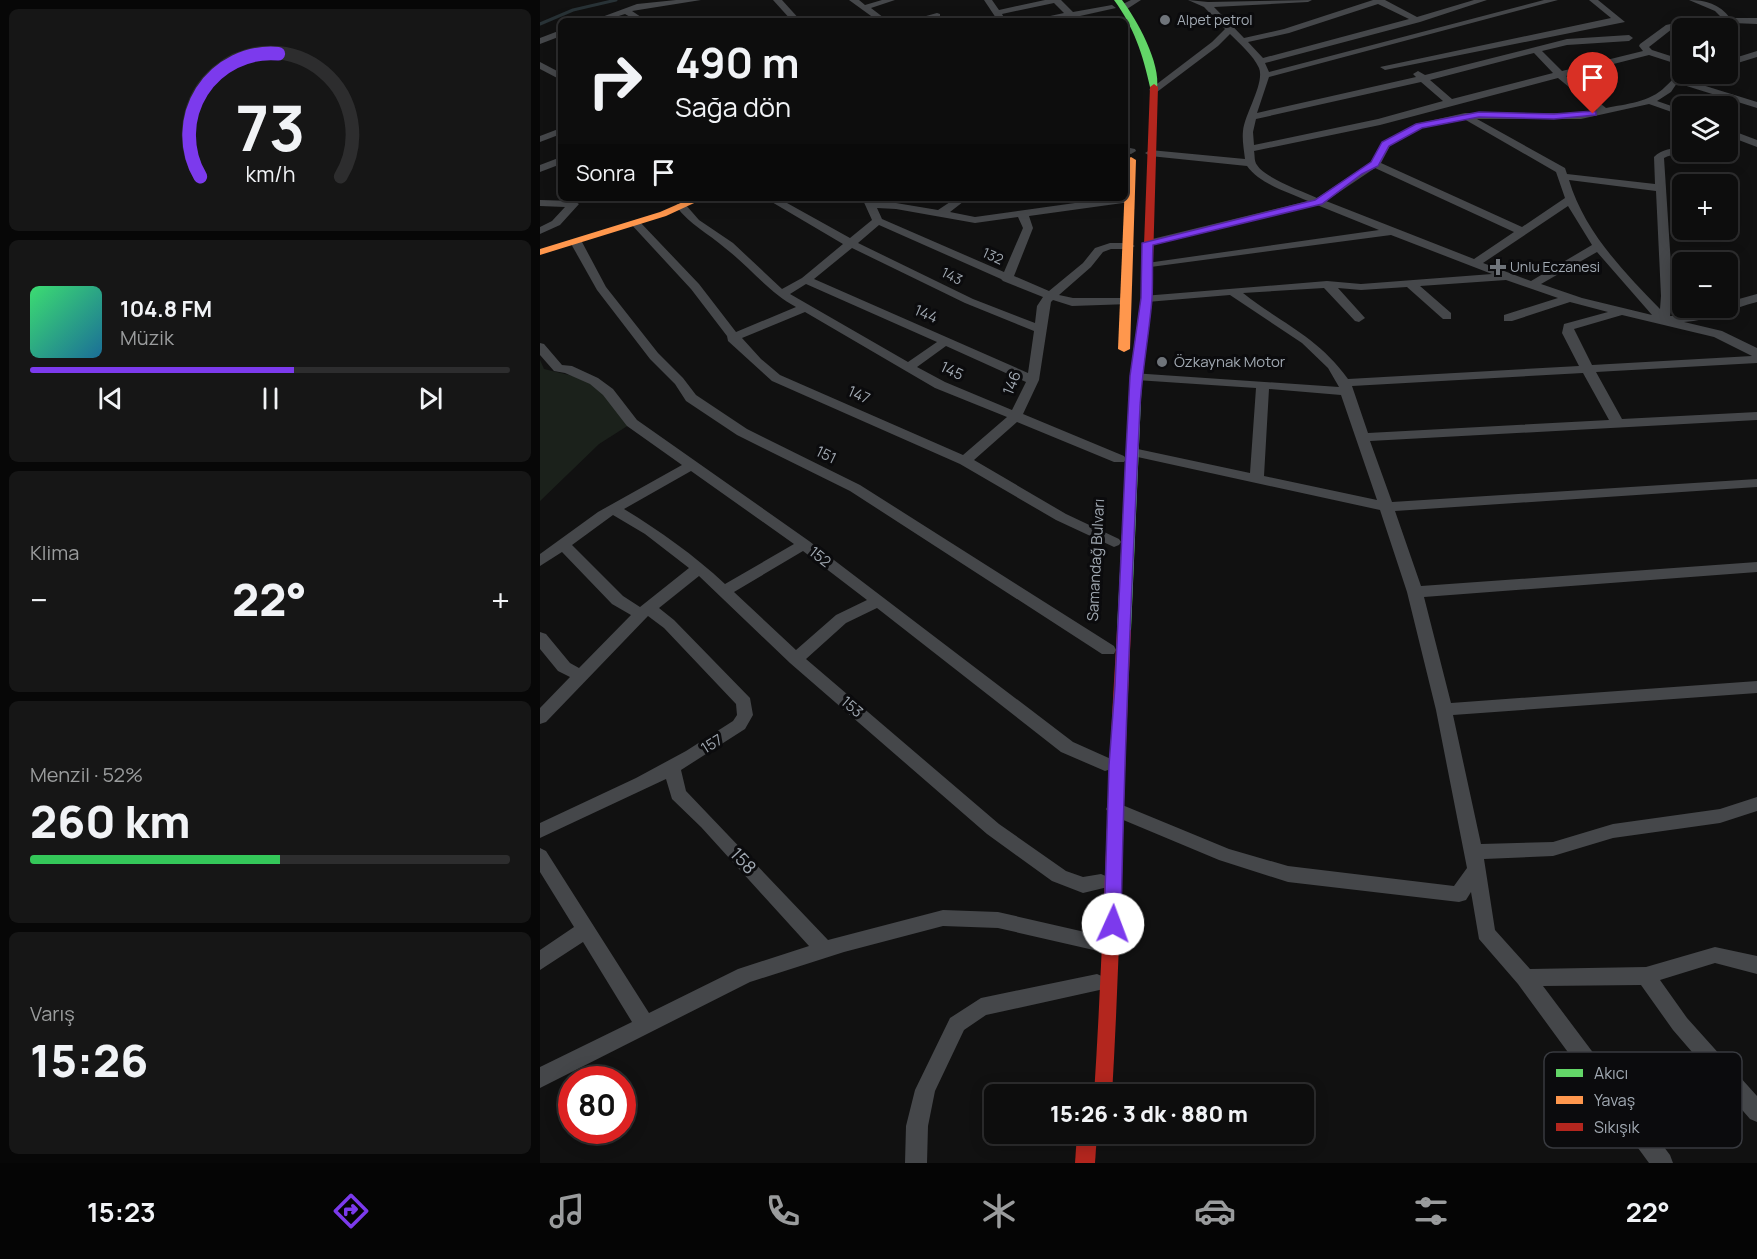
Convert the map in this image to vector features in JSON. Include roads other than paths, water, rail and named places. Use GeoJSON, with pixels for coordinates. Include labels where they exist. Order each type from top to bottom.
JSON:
{"type":"FeatureCollection","features":[{"type":"Feature","properties":{"kind":"main road","name":"Samandağ Bulvarı"},"geometry":{"type":"LineString","coordinates":[[1128,20],[1139,32],[1150,62],[1143,90]]}},
{"type":"Feature","properties":{"kind":"main road","name":"Samandağ Bulvarı"},"geometry":{"type":"LineString","coordinates":[[1104,1084],[1112,946],[1115,809],[1136,376],[1146,298],[1148,243],[1150,153],[1143,90],[1137,62],[1128,41]]}},
{"type":"Feature","properties":{"kind":"main road","name":"Samandağ Bulvarı"},"geometry":{"type":"LineString","coordinates":[[1114,547],[1129,246],[1130,147]]}},
{"type":"Feature","properties":{"kind":"main road"},"geometry":{"type":"LineString","coordinates":[[540,252],[635,223],[693,201]]}},
{"type":"Feature","properties":{"kind":"main road"},"geometry":{"type":"LineString","coordinates":[[1091,1084],[1101,882],[1107,685]]}},
{"type":"Feature","properties":{"kind":"main road"},"geometry":{"type":"LineString","coordinates":[[1085,1163],[1086,1144]]}},
{"type":"Feature","properties":{"kind":"street"},"geometry":{"type":"LineString","coordinates":[[603,18],[626,10],[697,0]]}},
{"type":"Feature","properties":{"kind":"street"},"geometry":{"type":"LineString","coordinates":[[777,0],[791,18]]}},
{"type":"Feature","properties":{"kind":"street"},"geometry":{"type":"LineString","coordinates":[[853,0],[879,18]]}},
{"type":"Feature","properties":{"kind":"street"},"geometry":{"type":"LineString","coordinates":[[864,8],[891,0]]}},
{"type":"Feature","properties":{"kind":"street"},"geometry":{"type":"LineString","coordinates":[[988,0],[1000,18]]}},
{"type":"Feature","properties":{"kind":"street"},"geometry":{"type":"LineString","coordinates":[[997,13],[1056,0],[1071,15]]}},
{"type":"Feature","properties":{"kind":"street"},"geometry":{"type":"LineString","coordinates":[[1051,18],[1116,7],[1137,0]]}},
{"type":"Feature","properties":{"kind":"street"},"geometry":{"type":"LineString","coordinates":[[1192,0],[1207,5],[1308,0]]}},
{"type":"Feature","properties":{"kind":"street"},"geometry":{"type":"LineString","coordinates":[[1240,41],[1286,31],[1380,0],[1417,20]]}},
{"type":"Feature","properties":{"kind":"street"},"geometry":{"type":"LineString","coordinates":[[1264,76],[1541,1],[1554,0]]}},
{"type":"Feature","properties":{"kind":"street"},"geometry":{"type":"LineString","coordinates":[[1593,0],[1619,19],[1629,38],[1646,49],[1672,59]]}},
{"type":"Feature","properties":{"kind":"street"},"geometry":{"type":"LineString","coordinates":[[1694,0],[1711,6],[1726,18]]}},
{"type":"Feature","properties":{"kind":"street"},"geometry":{"type":"LineString","coordinates":[[1259,62],[1417,20],[1476,1]]}},
{"type":"Feature","properties":{"kind":"street"},"geometry":{"type":"LineString","coordinates":[[1207,5],[1258,57],[1264,76],[1248,132],[1250,163],[1255,170],[1278,184],[1318,202],[1509,277],[1620,312],[1664,320],[1718,334],[1757,353]]}},
{"type":"Feature","properties":{"kind":"street"},"geometry":{"type":"LineString","coordinates":[[626,10],[638,18]]}},
{"type":"Feature","properties":{"kind":"street"},"geometry":{"type":"LineString","coordinates":[[928,18],[938,16]]}},
{"type":"Feature","properties":{"kind":"street"},"geometry":{"type":"LineString","coordinates":[[1385,67],[1619,19]]}},
{"type":"Feature","properties":{"kind":"street"},"geometry":{"type":"LineString","coordinates":[[1738,21],[1757,21]]}},
{"type":"Feature","properties":{"kind":"street"},"geometry":{"type":"LineString","coordinates":[[1249,150],[1380,122],[1450,102],[1561,76],[1646,49],[1662,30],[1672,26]]}},
{"type":"Feature","properties":{"kind":"street"},"geometry":{"type":"LineString","coordinates":[[1143,90],[1215,44],[1230,29]]}},
{"type":"Feature","properties":{"kind":"street"},"geometry":{"type":"LineString","coordinates":[[540,41],[558,34]]}},
{"type":"Feature","properties":{"kind":"street"},"geometry":{"type":"LineString","coordinates":[[1251,117],[1424,78],[1567,42],[1629,38]]}},
{"type":"Feature","properties":{"kind":"street"},"geometry":{"type":"LineString","coordinates":[[1535,49],[1561,76],[1605,112]]}},
{"type":"Feature","properties":{"kind":"street"},"geometry":{"type":"LineString","coordinates":[[1738,61],[1757,54]]}},
{"type":"Feature","properties":{"kind":"street"},"geometry":{"type":"LineString","coordinates":[[1404,63],[1450,102]]}},
{"type":"Feature","properties":{"kind":"street"},"geometry":{"type":"LineString","coordinates":[[540,65],[558,75]]}},
{"type":"Feature","properties":{"kind":"street"},"geometry":{"type":"LineString","coordinates":[[1148,243],[1318,202],[1359,172],[1375,164],[1386,144],[1419,126],[1465,116],[1554,117],[1605,112],[1649,101],[1668,90],[1673,84]]}},
{"type":"Feature","properties":{"kind":"street"},"geometry":{"type":"LineString","coordinates":[[1689,84],[1757,105]]}},
{"type":"Feature","properties":{"kind":"street"},"geometry":{"type":"LineString","coordinates":[[1649,101],[1672,109]]}},
{"type":"Feature","properties":{"kind":"street"},"geometry":{"type":"LineString","coordinates":[[1465,116],[1555,164],[1561,170],[1570,200],[1599,246],[1634,289],[1664,320],[1700,318]]}},
{"type":"Feature","properties":{"kind":"street"},"geometry":{"type":"LineString","coordinates":[[540,139],[558,132]]}},
{"type":"Feature","properties":{"kind":"street"},"geometry":{"type":"LineString","coordinates":[[1738,136],[1757,144]]}},
{"type":"Feature","properties":{"kind":"street"},"geometry":{"type":"LineString","coordinates":[[1664,320],[1667,296],[1659,158],[1662,154],[1672,152]]}},
{"type":"Feature","properties":{"kind":"street"},"geometry":{"type":"LineString","coordinates":[[1150,153],[1250,163]]}},
{"type":"Feature","properties":{"kind":"street"},"geometry":{"type":"LineString","coordinates":[[540,169],[558,161]]}},
{"type":"Feature","properties":{"kind":"street"},"geometry":{"type":"LineString","coordinates":[[1375,164],[1521,231]]}},
{"type":"Feature","properties":{"kind":"street"},"geometry":{"type":"LineString","coordinates":[[1562,176],[1660,188]]}},
{"type":"Feature","properties":{"kind":"street"},"geometry":{"type":"LineString","coordinates":[[1474,264],[1570,200]]}},
{"type":"Feature","properties":{"kind":"street","name":"143"},"geometry":{"type":"LineString","coordinates":[[775,201],[852,244],[969,301],[1041,330]]}},
{"type":"Feature","properties":{"kind":"street"},"geometry":{"type":"LineString","coordinates":[[940,214],[959,201]]}},
{"type":"Feature","properties":{"kind":"street"},"geometry":{"type":"LineString","coordinates":[[781,294],[806,280],[878,221],[873,203],[975,220],[1123,201]]}},
{"type":"Feature","properties":{"kind":"street"},"geometry":{"type":"LineString","coordinates":[[540,203],[574,204],[556,223],[540,231]]}},
{"type":"Feature","properties":{"kind":"street","name":"145"},"geometry":{"type":"LineString","coordinates":[[681,206],[695,222],[729,245],[781,294],[805,308],[940,385],[1119,459]]}},
{"type":"Feature","properties":{"kind":"street"},"geometry":{"type":"LineString","coordinates":[[1007,279],[1028,228],[1023,215]]}},
{"type":"Feature","properties":{"kind":"street","name":"132"},"geometry":{"type":"LineString","coordinates":[[878,221],[1007,279],[1051,296],[1072,302],[1126,302]]}},
{"type":"Feature","properties":{"kind":"street","name":"147"},"geometry":{"type":"LineString","coordinates":[[635,223],[713,309],[732,338],[754,361],[776,378],[965,461],[1114,547]]}},
{"type":"Feature","properties":{"kind":"street"},"geometry":{"type":"LineString","coordinates":[[1147,266],[1396,231]]}},
{"type":"Feature","properties":{"kind":"street","name":"151"},"geometry":{"type":"LineString","coordinates":[[576,242],[601,288],[654,356],[679,381],[691,398],[742,432],[855,488],[1108,650]]}},
{"type":"Feature","properties":{"kind":"street"},"geometry":{"type":"LineString","coordinates":[[1051,296],[1087,265],[1099,250],[1110,246],[1129,246]]}},
{"type":"Feature","properties":{"kind":"street"},"geometry":{"type":"LineString","coordinates":[[1532,285],[1599,246]]}},
{"type":"Feature","properties":{"kind":"street"},"geometry":{"type":"LineString","coordinates":[[1146,298],[1327,284],[1361,286],[1509,277]]}},
{"type":"Feature","properties":{"kind":"street","name":"144"},"geometry":{"type":"LineString","coordinates":[[806,280],[1033,380]]}},
{"type":"Feature","properties":{"kind":"street"},"geometry":{"type":"LineString","coordinates":[[1327,284],[1359,318]]}},
{"type":"Feature","properties":{"kind":"street"},"geometry":{"type":"LineString","coordinates":[[1409,284],[1447,316]]}},
{"type":"Feature","properties":{"kind":"street"},"geometry":{"type":"LineString","coordinates":[[1233,291],[1243,300],[1311,343],[1333,364],[1345,387],[1415,592],[1444,710],[1475,860],[1486,933],[1525,978],[1580,1052]]}},
{"type":"Feature","properties":{"kind":"street","name":"146"},"geometry":{"type":"LineString","coordinates":[[965,461],[1016,417],[1033,380],[1043,306],[1051,296]]}},
{"type":"Feature","properties":{"kind":"street"},"geometry":{"type":"LineString","coordinates":[[1508,318],[1570,298]]}},
{"type":"Feature","properties":{"kind":"street"},"geometry":{"type":"LineString","coordinates":[[1738,304],[1757,298]]}},
{"type":"Feature","properties":{"kind":"street"},"geometry":{"type":"LineString","coordinates":[[732,338],[805,308]]}},
{"type":"Feature","properties":{"kind":"street"},"geometry":{"type":"LineString","coordinates":[[1617,423],[1586,369],[1568,333],[1568,327],[1620,312]]}},
{"type":"Feature","properties":{"kind":"street"},"geometry":{"type":"LineString","coordinates":[[909,367],[946,341]]}},
{"type":"Feature","properties":{"kind":"street","name":"152"},"geometry":{"type":"LineString","coordinates":[[540,347],[558,368],[568,369],[594,381],[608,392],[632,423],[804,544],[1067,747],[1105,764]]}},
{"type":"Feature","properties":{"kind":"street"},"geometry":{"type":"LineString","coordinates":[[1136,376],[1263,386],[1345,387],[1757,359]]}},
{"type":"Feature","properties":{"kind":"street"},"geometry":{"type":"LineString","coordinates":[[1257,479],[1263,386]]}},
{"type":"Feature","properties":{"kind":"street"},"geometry":{"type":"LineString","coordinates":[[1362,437],[1757,416]]}},
{"type":"Feature","properties":{"kind":"street"},"geometry":{"type":"LineString","coordinates":[[1132,453],[1386,507],[1757,483]]}},
{"type":"Feature","properties":{"kind":"street"},"geometry":{"type":"LineString","coordinates":[[540,561],[613,509],[692,465]]}},
{"type":"Feature","properties":{"kind":"street","name":"153"},"geometry":{"type":"LineString","coordinates":[[613,509],[651,531],[699,568],[796,659],[993,829],[1059,876],[1083,885],[1101,882]]}},
{"type":"Feature","properties":{"kind":"street"},"geometry":{"type":"LineString","coordinates":[[724,591],[804,544]]}},
{"type":"Feature","properties":{"kind":"street"},"geometry":{"type":"LineString","coordinates":[[563,546],[586,566],[618,602],[645,611]]}},
{"type":"Feature","properties":{"kind":"street"},"geometry":{"type":"LineString","coordinates":[[1415,592],[1757,567]]}},
{"type":"Feature","properties":{"kind":"street"},"geometry":{"type":"LineString","coordinates":[[540,718],[645,611],[699,568]]}},
{"type":"Feature","properties":{"kind":"street"},"geometry":{"type":"LineString","coordinates":[[796,659],[841,619],[877,602]]}},
{"type":"Feature","properties":{"kind":"street","name":"157"},"geometry":{"type":"LineString","coordinates":[[540,831],[608,801],[672,768],[739,725],[745,715],[744,702],[669,624],[645,611]]}},
{"type":"Feature","properties":{"kind":"street"},"geometry":{"type":"LineString","coordinates":[[540,638],[564,667],[581,676]]}},
{"type":"Feature","properties":{"kind":"street"},"geometry":{"type":"LineString","coordinates":[[1444,710],[1757,687]]}},
{"type":"Feature","properties":{"kind":"street","name":"158"},"geometry":{"type":"LineString","coordinates":[[672,768],[678,794],[707,822],[825,950]]}},
{"type":"Feature","properties":{"kind":"street"},"geometry":{"type":"LineString","coordinates":[[1475,860],[1552,849],[1613,831],[1720,816],[1757,804]]}},
{"type":"Feature","properties":{"kind":"street"},"geometry":{"type":"LineString","coordinates":[[1115,809],[1225,855],[1288,874],[1459,894],[1475,860]]}},
{"type":"Feature","properties":{"kind":"street"},"geometry":{"type":"LineString","coordinates":[[540,856],[645,1025]]}},
{"type":"Feature","properties":{"kind":"street"},"geometry":{"type":"LineString","coordinates":[[540,1078],[746,975],[825,950],[943,918],[998,920],[1098,943]]}},
{"type":"Feature","properties":{"kind":"street"},"geometry":{"type":"LineString","coordinates":[[540,961],[586,929]]}},
{"type":"Feature","properties":{"kind":"street"},"geometry":{"type":"LineString","coordinates":[[1525,978],[1646,976],[1715,955],[1757,965]]}},
{"type":"Feature","properties":{"kind":"street"},"geometry":{"type":"LineString","coordinates":[[1646,976],[1680,1024],[1704,1052]]}},
{"type":"Feature","properties":{"kind":"street"},"geometry":{"type":"LineString","coordinates":[[916,1163],[917,1126],[925,1090],[957,1024],[981,1007],[1096,983]]}},
{"type":"Feature","properties":{"kind":"street"},"geometry":{"type":"LineString","coordinates":[[1742,1095],[1757,1112]]}},
{"type":"Feature","properties":{"kind":"street"},"geometry":{"type":"LineString","coordinates":[[1651,1148],[1662,1163]]}},
{"type":"Feature","properties":{"kind":"waterway"},"geometry":{"type":"LineString","coordinates":[[540,24],[573,10],[616,0]]}},
{"type":"Feature","properties":{"kind":"place","name":"Alpet petrol"},"geometry":{"type":"Point","coordinates":[1165,20]}},
{"type":"Feature","properties":{"kind":"place","name":"Unlu Eczanesi"},"geometry":{"type":"Point","coordinates":[1498,267]}},
{"type":"Feature","properties":{"kind":"place","name":"Özkaynak Motor"},"geometry":{"type":"Point","coordinates":[1162,362]}}]}
